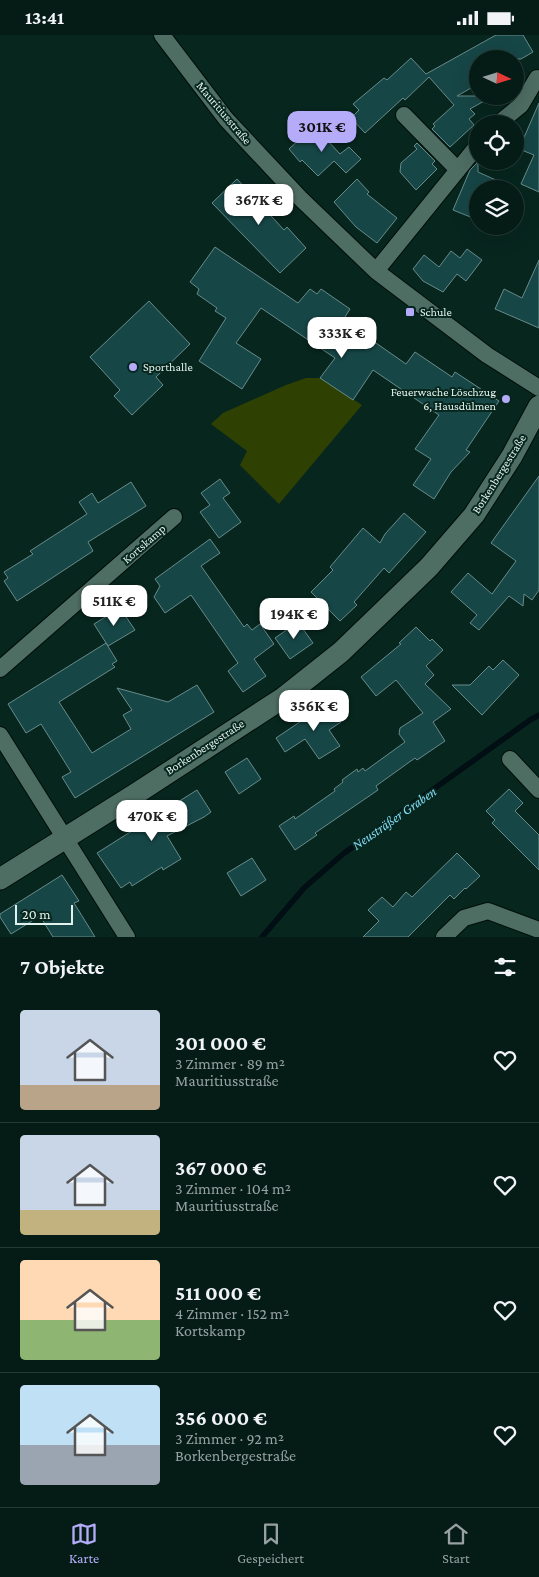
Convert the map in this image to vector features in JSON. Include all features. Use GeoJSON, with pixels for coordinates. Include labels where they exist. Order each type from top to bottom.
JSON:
{"type":"FeatureCollection","features":[{"type":"Feature","properties":{"kind":"street","name":"Mauritiusstraße"},"geometry":{"type":"LineString","coordinates":[[162,35],[226,119],[300,198],[376,271],[487,355],[539,388]]}},
{"type":"Feature","properties":{"kind":"street"},"geometry":{"type":"LineString","coordinates":[[509,115],[521,105],[537,78]]}},
{"type":"Feature","properties":{"kind":"street"},"geometry":{"type":"LineString","coordinates":[[404,115],[458,170]]}},
{"type":"Feature","properties":{"kind":"street"},"geometry":{"type":"LineString","coordinates":[[376,271],[469,156]]}},
{"type":"Feature","properties":{"kind":"street","name":"Borkenbergestraße"},"geometry":{"type":"LineString","coordinates":[[0,879],[283,698],[342,652],[429,567],[474,515],[512,456],[539,406]]}},
{"type":"Feature","properties":{"kind":"street","name":"Kortskamp"},"geometry":{"type":"LineString","coordinates":[[0,669],[174,517]]}},
{"type":"Feature","properties":{"kind":"street"},"geometry":{"type":"LineString","coordinates":[[0,735],[127,937]]}},
{"type":"Feature","properties":{"kind":"street"},"geometry":{"type":"LineString","coordinates":[[510,759],[539,790]]}},
{"type":"Feature","properties":{"kind":"street"},"geometry":{"type":"LineString","coordinates":[[444,937],[464,918],[488,911],[539,931]]}},
{"type":"Feature","properties":{"kind":"green space"},"geometry":{"type":"Polygon","coordinates":[[[306,378],[320,378],[362,405],[279,504],[240,465],[247,451],[211,424],[223,413],[306,378]]]}},
{"type":"Feature","properties":{"kind":"building"},"geometry":{"type":"Polygon","coordinates":[[[496,35],[523,35],[533,52],[524,57],[524,50],[469,50],[496,35]]]}},
{"type":"Feature","properties":{"kind":"building"},"geometry":{"type":"Polygon","coordinates":[[[469,50],[469,89],[457,96],[469,96],[469,105],[477,105],[470,109],[475,114],[469,115],[469,130],[450,147],[432,129],[435,126],[433,124],[454,105],[429,77],[405,100],[403,98],[365,133],[351,118],[359,110],[353,104],[384,78],[387,80],[411,58],[426,74],[469,50]]]}},
{"type":"Feature","properties":{"kind":"building"},"geometry":{"type":"Polygon","coordinates":[[[539,103],[539,192],[524,185],[523,180],[534,155],[524,151],[524,138],[539,103]]]}},
{"type":"Feature","properties":{"kind":"building"},"geometry":{"type":"Polygon","coordinates":[[[314,126],[340,154],[349,147],[361,159],[346,173],[334,161],[318,176],[302,160],[300,162],[289,149],[314,126]]]}},
{"type":"Feature","properties":{"kind":"building"},"geometry":{"type":"Polygon","coordinates":[[[417,143],[435,161],[432,164],[437,169],[416,190],[400,172],[401,163],[417,149],[414,146],[417,143]]]}},
{"type":"Feature","properties":{"kind":"building"},"geometry":{"type":"Polygon","coordinates":[[[470,170],[478,170],[478,172],[496,180],[469,180],[469,216],[453,210],[470,170]]]}},
{"type":"Feature","properties":{"kind":"building"},"geometry":{"type":"Polygon","coordinates":[[[237,179],[284,230],[287,227],[306,248],[280,273],[212,203],[237,179]]]}},
{"type":"Feature","properties":{"kind":"building"},"geometry":{"type":"Polygon","coordinates":[[[357,179],[369,192],[367,194],[397,218],[377,243],[356,227],[334,202],[357,179]]]}},
{"type":"Feature","properties":{"kind":"building"},"geometry":{"type":"Polygon","coordinates":[[[215,247],[298,303],[310,289],[317,294],[321,289],[350,309],[343,320],[406,364],[415,352],[452,377],[455,372],[499,401],[466,450],[470,452],[451,472],[434,499],[413,485],[431,459],[415,449],[439,415],[373,370],[353,400],[320,378],[335,358],[261,308],[236,343],[261,359],[242,389],[199,361],[226,318],[215,311],[217,308],[197,294],[199,289],[190,282],[215,247]]]}},
{"type":"Feature","properties":{"kind":"building"},"geometry":{"type":"Polygon","coordinates":[[[467,249],[482,260],[466,281],[457,274],[443,292],[423,281],[413,269],[424,255],[439,267],[451,251],[460,258],[467,249]]]}},
{"type":"Feature","properties":{"kind":"building"},"geometry":{"type":"Polygon","coordinates":[[[539,260],[539,328],[495,309],[504,289],[522,298],[539,260]]]}},
{"type":"Feature","properties":{"kind":"building","name":"Sporthalle"},"geometry":{"type":"Polygon","coordinates":[[[149,301],[190,344],[156,377],[163,385],[132,415],[114,396],[120,390],[90,357],[149,301]]]}},
{"type":"Feature","properties":{"kind":"building"},"geometry":{"type":"Polygon","coordinates":[[[539,476],[539,590],[532,600],[524,594],[523,606],[509,596],[479,630],[470,623],[477,615],[451,592],[468,573],[492,594],[516,561],[491,543],[539,476]]]}},
{"type":"Feature","properties":{"kind":"building"},"geometry":{"type":"Polygon","coordinates":[[[220,479],[230,493],[223,498],[241,522],[219,538],[200,512],[210,505],[201,493],[220,479]]]}},
{"type":"Feature","properties":{"kind":"building"},"geometry":{"type":"Polygon","coordinates":[[[131,482],[146,506],[88,542],[93,551],[17,601],[4,581],[8,578],[4,572],[33,554],[30,551],[87,514],[79,502],[92,493],[98,503],[131,482]]]}},
{"type":"Feature","properties":{"kind":"building"},"geometry":{"type":"Polygon","coordinates":[[[404,513],[426,532],[389,573],[384,568],[354,602],[357,605],[340,621],[311,592],[333,570],[330,567],[363,528],[380,543],[385,534],[404,513]]]}},
{"type":"Feature","properties":{"kind":"building"},"geometry":{"type":"Polygon","coordinates":[[[210,539],[220,553],[201,566],[244,627],[247,624],[252,630],[260,624],[274,644],[254,659],[266,676],[243,692],[228,671],[238,663],[191,595],[165,613],[154,597],[160,586],[155,579],[210,539]]]}},
{"type":"Feature","properties":{"kind":"building"},"geometry":{"type":"Polygon","coordinates":[[[120,608],[135,630],[108,646],[94,624],[120,608]]]}},
{"type":"Feature","properties":{"kind":"building"},"geometry":{"type":"Polygon","coordinates":[[[298,622],[313,643],[290,659],[275,638],[298,622]]]}},
{"type":"Feature","properties":{"kind":"building"},"geometry":{"type":"Polygon","coordinates":[[[416,627],[430,641],[432,639],[443,650],[426,666],[434,675],[425,684],[451,709],[433,722],[445,741],[417,760],[415,758],[376,786],[378,790],[315,833],[317,835],[295,850],[279,826],[294,816],[295,819],[335,791],[334,789],[343,782],[342,780],[357,769],[358,772],[363,768],[365,771],[405,742],[399,734],[400,728],[423,713],[396,680],[376,696],[361,677],[401,644],[399,643],[416,627]]]}},
{"type":"Feature","properties":{"kind":"building"},"geometry":{"type":"Polygon","coordinates":[[[106,643],[117,661],[112,664],[115,667],[59,702],[92,753],[131,729],[123,715],[132,710],[117,688],[168,702],[197,685],[214,712],[75,798],[62,777],[71,772],[41,724],[26,733],[8,704],[106,643]]]}},
{"type":"Feature","properties":{"kind":"building"},"geometry":{"type":"Polygon","coordinates":[[[503,660],[519,675],[482,715],[452,685],[470,685],[489,666],[493,670],[503,660]]]}},
{"type":"Feature","properties":{"kind":"building"},"geometry":{"type":"Polygon","coordinates":[[[328,703],[341,722],[329,730],[340,746],[319,759],[305,739],[285,752],[276,738],[328,703]]]}},
{"type":"Feature","properties":{"kind":"building"},"geometry":{"type":"Polygon","coordinates":[[[247,758],[261,779],[239,794],[225,772],[247,758]]]}},
{"type":"Feature","properties":{"kind":"building"},"geometry":{"type":"Polygon","coordinates":[[[509,789],[523,803],[515,811],[539,835],[539,870],[492,823],[495,820],[486,811],[509,789]]]}},
{"type":"Feature","properties":{"kind":"building"},"geometry":{"type":"Polygon","coordinates":[[[197,790],[211,812],[167,836],[181,859],[163,870],[162,867],[132,886],[130,882],[121,888],[97,853],[197,790]]]}},
{"type":"Feature","properties":{"kind":"building"},"geometry":{"type":"Polygon","coordinates":[[[457,853],[480,876],[466,889],[454,899],[450,895],[408,937],[363,937],[379,921],[368,910],[382,897],[393,907],[406,892],[412,897],[457,853]]]}},
{"type":"Feature","properties":{"kind":"building"},"geometry":{"type":"Polygon","coordinates":[[[252,858],[266,880],[241,896],[227,873],[252,858]]]}},
{"type":"Feature","properties":{"kind":"building"},"geometry":{"type":"Polygon","coordinates":[[[62,875],[79,901],[74,903],[95,937],[53,937],[40,916],[11,934],[0,914],[62,875]]]}},
{"type":"Feature","properties":{"kind":"waterway","name":"Neusträßer Graben"},"geometry":{"type":"LineString","coordinates":[[262,937],[304,888],[343,854],[539,715]]}},
{"type":"Feature","properties":{"kind":"place","name":"Schule"},"geometry":{"type":"Point","coordinates":[410,312]}},
{"type":"Feature","properties":{"kind":"place","name":"Sporthalle"},"geometry":{"type":"Point","coordinates":[133,367]}},
{"type":"Feature","properties":{"kind":"place","name":"Feuerwache Löschzug 6, Hausdülmen"},"geometry":{"type":"Point","coordinates":[506,399]}}]}
